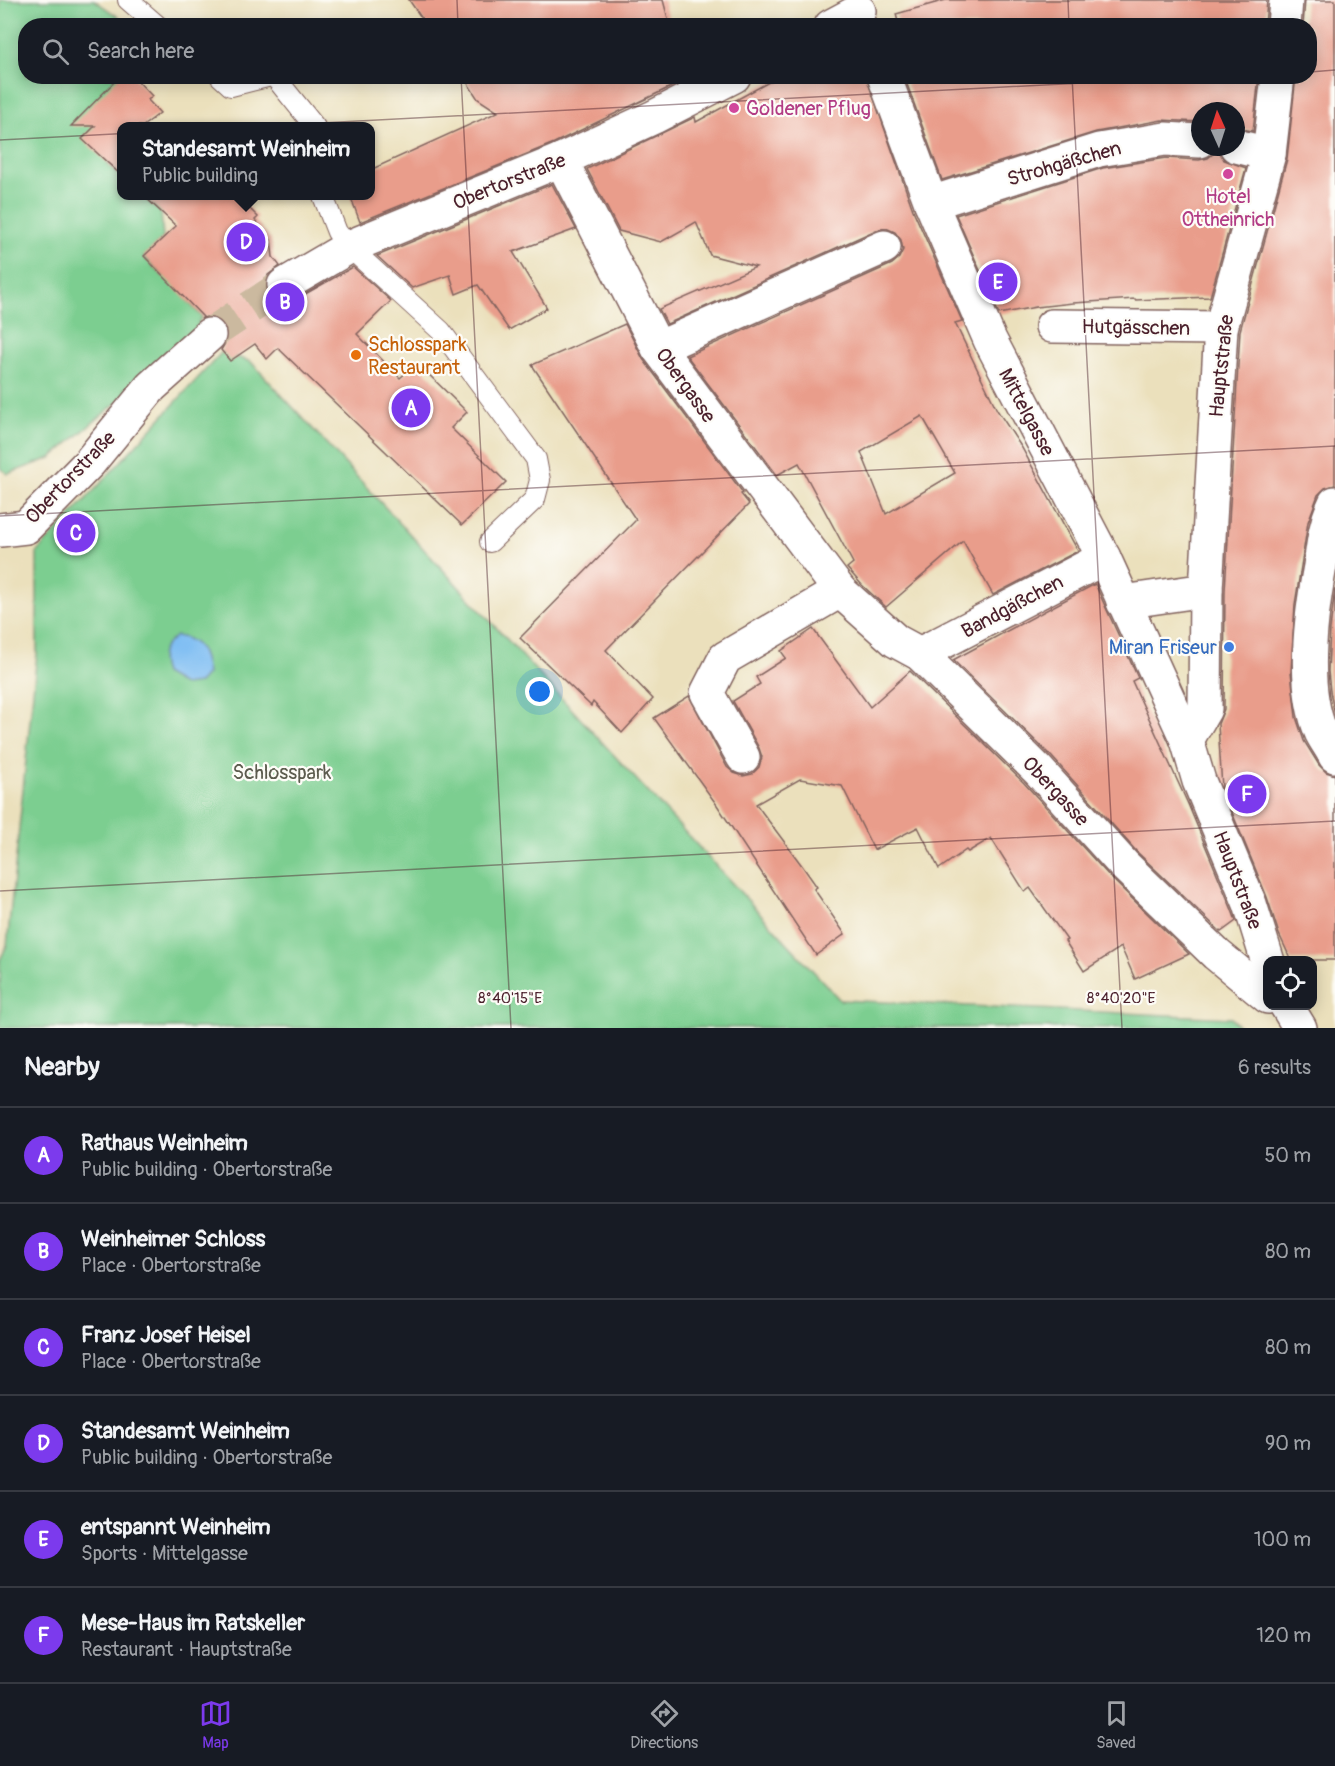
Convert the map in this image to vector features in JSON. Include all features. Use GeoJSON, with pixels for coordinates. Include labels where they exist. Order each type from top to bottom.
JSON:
{"type":"FeatureCollection","features":[{"type":"Feature","properties":{"kind":"street"},"geometry":{"type":"LineString","coordinates":[[1285,18],[1286,0]]}},
{"type":"Feature","properties":{"kind":"street","name":"Obertorstraße"},"geometry":{"type":"LineString","coordinates":[[284,285],[350,247],[561,160],[718,84]]}},
{"type":"Feature","properties":{"kind":"street","name":"Mittelgasse"},"geometry":{"type":"LineString","coordinates":[[887,84],[931,203],[990,340],[1104,558],[1187,740]]}},
{"type":"Feature","properties":{"kind":"street","name":"Hauptstraße"},"geometry":{"type":"LineString","coordinates":[[1266,956],[1250,904],[1199,781],[1187,740],[1205,709],[1206,590],[1221,328],[1269,154],[1277,84]]}},
{"type":"Feature","properties":{"kind":"street","name":"Strohgäßchen"},"geometry":{"type":"LineString","coordinates":[[931,203],[1099,150],[1165,139],[1191,140]]}},
{"type":"Feature","properties":{"kind":"street"},"geometry":{"type":"LineString","coordinates":[[1245,148],[1269,154]]}},
{"type":"Feature","properties":{"kind":"street","name":"Obergasse"},"geometry":{"type":"LineString","coordinates":[[561,160],[658,348],[840,591],[896,640],[920,654],[1038,770],[1124,865],[1216,954],[1285,1011]]}},
{"type":"Feature","properties":{"kind":"street"},"geometry":{"type":"LineString","coordinates":[[658,348],[884,247]]}},
{"type":"Feature","properties":{"kind":"street","name":"Hutgässchen"},"geometry":{"type":"LineString","coordinates":[[1052,326],[1221,328]]}},
{"type":"Feature","properties":{"kind":"street","name":"Obertorstraße"},"geometry":{"type":"LineString","coordinates":[[0,530],[26,527],[89,463],[151,387],[208,335]]}},
{"type":"Feature","properties":{"kind":"street"},"geometry":{"type":"LineString","coordinates":[[1335,503],[1326,529],[1313,603],[1310,653],[1312,696],[1321,730],[1335,756]]}},
{"type":"Feature","properties":{"kind":"street","name":"Bandgäßchen"},"geometry":{"type":"LineString","coordinates":[[920,654],[1104,558]]}},
{"type":"Feature","properties":{"kind":"street"},"geometry":{"type":"LineString","coordinates":[[1124,602],[1206,590]]}},
{"type":"Feature","properties":{"kind":"street"},"geometry":{"type":"LineString","coordinates":[[743,757],[707,693],[725,658],[840,591]]}},
{"type":"Feature","properties":{"kind":"lane"},"geometry":{"type":"LineString","coordinates":[[128,0],[149,18]]}},
{"type":"Feature","properties":{"kind":"lane"},"geometry":{"type":"LineString","coordinates":[[280,84],[312,122]]}},
{"type":"Feature","properties":{"kind":"lane"},"geometry":{"type":"LineString","coordinates":[[325,200],[337,232],[350,247],[441,331],[536,459],[540,480],[535,499],[490,542]]}},
{"type":"Feature","properties":{"kind":"green space"},"geometry":{"type":"Polygon","coordinates":[[[0,0],[94,0],[120,18],[18,18],[18,84],[116,84],[96,125],[110,162],[108,165],[117,173],[117,200],[148,200],[161,212],[163,238],[144,257],[163,276],[165,275],[202,317],[198,323],[204,329],[51,458],[8,474],[0,468],[0,0]]]}},
{"type":"Feature","properties":{"kind":"green space","name":"Schlosspark"},"geometry":{"type":"Polygon","coordinates":[[[222,352],[251,362],[840,1000],[1231,1018],[1241,1028],[0,1028],[0,960],[7,945],[37,653],[37,552],[222,352]]]}},
{"type":"Feature","properties":{"kind":"water"},"geometry":{"type":"Polygon","coordinates":[[[176,636],[191,640],[202,654],[207,674],[199,683],[183,685],[164,674],[161,661],[162,652],[176,636]]]}},
{"type":"Feature","properties":{"kind":"building"},"geometry":{"type":"Polygon","coordinates":[[[409,0],[663,0],[668,18],[421,18],[409,0]]]}},
{"type":"Feature","properties":{"kind":"building"},"geometry":{"type":"Polygon","coordinates":[[[946,0],[1267,0],[1266,18],[897,18],[896,14],[946,0]]]}},
{"type":"Feature","properties":{"kind":"building"},"geometry":{"type":"Polygon","coordinates":[[[1305,0],[1335,0],[1335,485],[1325,488],[1318,495],[1308,522],[1295,604],[1291,672],[1296,717],[1304,741],[1319,765],[1326,772],[1335,775],[1335,960],[1317,960],[1317,956],[1289,956],[1222,788],[1218,724],[1224,709],[1225,591],[1240,331],[1287,159],[1295,84],[1317,84],[1317,18],[1304,18],[1305,0]]]}},
{"type":"Feature","properties":{"kind":"building"},"geometry":{"type":"Polygon","coordinates":[[[112,84],[141,84],[152,96],[148,100],[160,113],[148,122],[117,122],[117,171],[82,139],[95,126],[71,126],[112,84]]]}},
{"type":"Feature","properties":{"kind":"building"},"geometry":{"type":"Polygon","coordinates":[[[468,84],[677,84],[554,143],[360,222],[352,200],[375,200],[375,168],[498,112],[478,99],[468,84]]]}},
{"type":"Feature","properties":{"kind":"building"},"geometry":{"type":"Polygon","coordinates":[[[765,84],[869,84],[913,210],[962,321],[955,323],[997,410],[1022,448],[1078,551],[993,595],[963,541],[886,607],[862,585],[847,568],[853,563],[799,463],[777,475],[687,356],[892,264],[903,250],[901,240],[895,232],[886,228],[876,230],[667,324],[659,309],[756,267],[710,255],[696,222],[661,242],[619,231],[587,169],[695,117],[696,122],[765,84]],[[922,416],[861,452],[886,514],[955,473],[922,416]]]}},
{"type":"Feature","properties":{"kind":"building"},"geometry":{"type":"Polygon","coordinates":[[[907,84],[1258,84],[1253,131],[1245,130],[1245,102],[1191,102],[1191,122],[1162,120],[1096,132],[942,180],[907,84]]]}},
{"type":"Feature","properties":{"kind":"building"},"geometry":{"type":"Polygon","coordinates":[[[1222,156],[1224,160],[1246,168],[1210,297],[1073,303],[999,314],[956,215],[1103,168],[1166,158],[1199,160],[1222,156]]]}},
{"type":"Feature","properties":{"kind":"building"},"geometry":{"type":"Polygon","coordinates":[[[552,184],[576,229],[513,252],[547,308],[509,330],[478,285],[456,294],[450,275],[412,288],[377,256],[552,184]]]}},
{"type":"Feature","properties":{"kind":"building"},"geometry":{"type":"Polygon","coordinates":[[[148,200],[241,200],[258,217],[255,220],[271,240],[273,257],[280,266],[268,275],[265,286],[268,295],[275,302],[285,304],[293,301],[353,267],[391,301],[357,334],[400,378],[417,363],[467,412],[451,428],[506,482],[462,525],[278,348],[267,359],[255,344],[230,361],[221,350],[227,340],[227,331],[223,323],[214,317],[201,319],[203,317],[144,256],[176,226],[148,200]]]}},
{"type":"Feature","properties":{"kind":"building"},"geometry":{"type":"Polygon","coordinates":[[[625,324],[643,359],[749,504],[606,650],[653,699],[622,733],[593,702],[591,706],[520,638],[636,520],[532,365],[625,324]]]}},
{"type":"Feature","properties":{"kind":"building"},"geometry":{"type":"Polygon","coordinates":[[[1095,584],[1138,678],[1132,681],[1188,804],[1236,921],[1221,932],[1137,852],[1052,757],[953,660],[1095,584]]]}},
{"type":"Feature","properties":{"kind":"building"},"geometry":{"type":"Polygon","coordinates":[[[1335,589],[1335,715],[1328,671],[1335,589]]]}},
{"type":"Feature","properties":{"kind":"building"},"geometry":{"type":"Polygon","coordinates":[[[813,629],[870,707],[910,671],[1024,783],[1111,878],[1189,954],[1135,979],[1121,947],[1084,971],[1065,941],[1067,940],[1030,888],[1025,892],[991,838],[968,852],[966,850],[939,869],[918,827],[874,850],[842,786],[800,779],[756,804],[817,887],[814,889],[845,934],[816,955],[717,805],[654,718],[689,696],[727,767],[743,776],[752,774],[759,767],[762,757],[733,701],[760,684],[756,677],[786,658],[781,651],[813,629]]]}},
{"type":"Feature","properties":{"kind":"tunnel"},"geometry":{"type":"LineString","coordinates":[[209,335],[284,285]]}},
{"type":"Feature","properties":{"kind":"place","name":"Goldener Pflug"},"geometry":{"type":"Point","coordinates":[734,108]}},
{"type":"Feature","properties":{"kind":"place","name":"Hotel Ottheinrich"},"geometry":{"type":"Point","coordinates":[1228,174]}},
{"type":"Feature","properties":{"kind":"place","name":"Standesamt Weinheim"},"geometry":{"type":"Point","coordinates":[246,242]}},
{"type":"Feature","properties":{"kind":"place","name":"entspannt Weinheim"},"geometry":{"type":"Point","coordinates":[998,282]}},
{"type":"Feature","properties":{"kind":"place","name":"Weinheimer Schloss"},"geometry":{"type":"Point","coordinates":[285,302]}},
{"type":"Feature","properties":{"kind":"place","name":"Schlosspark Restaurant"},"geometry":{"type":"Point","coordinates":[356,355]}},
{"type":"Feature","properties":{"kind":"place","name":"Rathaus Weinheim"},"geometry":{"type":"Point","coordinates":[411,408]}},
{"type":"Feature","properties":{"kind":"place","name":"Franz Josef Heisel"},"geometry":{"type":"Point","coordinates":[76,533]}},
{"type":"Feature","properties":{"kind":"place","name":"Miran Friseur"},"geometry":{"type":"Point","coordinates":[1229,647]}},
{"type":"Feature","properties":{"kind":"place","name":"Mese-Haus im Ratskeller"},"geometry":{"type":"Point","coordinates":[1247,794]}}]}
